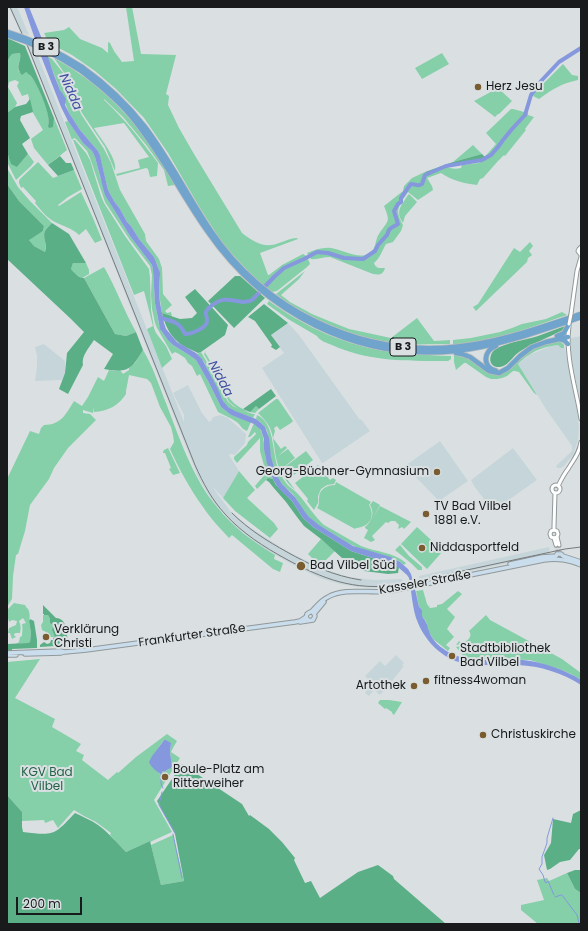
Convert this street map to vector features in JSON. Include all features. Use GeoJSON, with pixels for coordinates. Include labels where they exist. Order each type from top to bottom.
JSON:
{"type":"FeatureCollection","features":[{"type":"Feature","properties":{"kind":"highway","name":"B 3"},"geometry":{"type":"LineString","coordinates":[[7,32],[42,45],[63,55],[81,68],[107,91],[124,108],[148,138],[217,245],[242,273],[276,303],[324,330],[346,338],[393,350],[444,352],[477,348],[503,342],[581,317]]}},
{"type":"Feature","properties":{"kind":"highway","name":"B 3"},"geometry":{"type":"LineString","coordinates":[[7,36],[41,48],[81,68]]}},
{"type":"Feature","properties":{"kind":"highway","name":"B 3"},"geometry":{"type":"LineString","coordinates":[[262,290],[326,327],[368,341],[407,347],[444,348],[465,346],[516,335],[581,314]]}},
{"type":"Feature","properties":{"kind":"highway"},"geometry":{"type":"LineString","coordinates":[[561,335],[566,332],[569,324]]}},
{"type":"Feature","properties":{"kind":"highway","name":"B 3"},"geometry":{"type":"LineString","coordinates":[[503,342],[492,348],[487,355],[486,359],[491,369],[500,371],[506,368],[521,353],[531,346],[561,335]]}},
{"type":"Feature","properties":{"kind":"highway"},"geometry":{"type":"LineString","coordinates":[[561,335],[568,337]]}},
{"type":"Feature","properties":{"kind":"highway"},"geometry":{"type":"LineString","coordinates":[[444,352],[466,355],[489,371],[499,373],[506,370],[523,354],[532,348],[552,340],[568,337]]}},
{"type":"Feature","properties":{"kind":"highway"},"geometry":{"type":"LineString","coordinates":[[552,340],[562,340],[568,344]]}},
{"type":"Feature","properties":{"kind":"main road","name":"Kasseler Straße"},"geometry":{"type":"LineString","coordinates":[[559,555],[581,562]]}},
{"type":"Feature","properties":{"kind":"main road","name":"Kasseler Straße"},"geometry":{"type":"LineString","coordinates":[[559,555],[566,560],[581,566]]}},
{"type":"Feature","properties":{"kind":"main road","name":"Kasseler Straße"},"geometry":{"type":"LineString","coordinates":[[313,613],[330,596],[336,593],[382,592],[402,589],[541,560],[553,559],[559,555]]}},
{"type":"Feature","properties":{"kind":"main road","name":"Frankfurter Straße"},"geometry":{"type":"LineString","coordinates":[[7,654],[61,654],[65,652],[295,622],[307,619],[311,621],[315,616],[313,613],[307,613],[307,619]]}},
{"type":"Feature","properties":{"kind":"street"},"geometry":{"type":"LineString","coordinates":[[581,247],[578,251],[581,256],[577,271],[568,337],[570,359],[581,419]]}},
{"type":"Feature","properties":{"kind":"street"},"geometry":{"type":"LineString","coordinates":[[555,493],[558,493],[560,490],[558,486],[576,458],[581,442]]}},
{"type":"Feature","properties":{"kind":"street"},"geometry":{"type":"LineString","coordinates":[[556,538],[551,537],[550,534],[554,530],[555,493],[552,492],[552,488],[554,486],[558,486]]}},
{"type":"Feature","properties":{"kind":"street"},"geometry":{"type":"LineString","coordinates":[[554,530],[558,533],[556,538],[557,545]]}},
{"type":"Feature","properties":{"kind":"shaded area"},"geometry":{"type":"Polygon","coordinates":[[[9,7],[17,7],[29,35],[20,32],[9,7]]]}},
{"type":"Feature","properties":{"kind":"shaded area"},"geometry":{"type":"Polygon","coordinates":[[[27,46],[35,49],[184,422],[184,415],[173,393],[188,385],[202,413],[209,422],[213,417],[220,415],[228,418],[246,434],[245,443],[235,455],[229,455],[239,471],[223,498],[213,487],[216,492],[231,512],[248,526],[285,550],[323,569],[349,577],[374,580],[402,579],[403,585],[380,588],[358,587],[340,584],[320,578],[261,547],[235,526],[212,501],[198,477],[27,46]]]}},
{"type":"Feature","properties":{"kind":"shaded area"},"geometry":{"type":"Polygon","coordinates":[[[288,323],[299,335],[360,420],[361,419],[370,431],[323,463],[262,368],[284,353],[271,335],[288,323]]]}},
{"type":"Feature","properties":{"kind":"shaded area"},"geometry":{"type":"Polygon","coordinates":[[[581,336],[581,407],[571,356],[570,341],[571,338],[581,336]]]}},
{"type":"Feature","properties":{"kind":"shaded area"},"geometry":{"type":"Polygon","coordinates":[[[44,344],[65,361],[65,373],[62,380],[35,381],[37,356],[35,347],[44,344]]]}},
{"type":"Feature","properties":{"kind":"shaded area"},"geometry":{"type":"Polygon","coordinates":[[[558,345],[561,348],[565,348],[579,428],[578,440],[573,455],[561,468],[557,468],[556,466],[572,451],[572,446],[546,409],[518,364],[529,355],[551,346],[558,345]]]}},
{"type":"Feature","properties":{"kind":"shaded area","name":"Georg-Büchner-Gymnasium"},"geometry":{"type":"Polygon","coordinates":[[[440,441],[468,481],[439,501],[405,466],[440,441]]]}},
{"type":"Feature","properties":{"kind":"shaded area"},"geometry":{"type":"Polygon","coordinates":[[[513,448],[537,480],[493,511],[471,480],[513,448]]]}},
{"type":"Feature","properties":{"kind":"shaded area"},"geometry":{"type":"Polygon","coordinates":[[[549,547],[550,554],[420,582],[419,576],[549,547]]]}},
{"type":"Feature","properties":{"kind":"shaded area"},"geometry":{"type":"Polygon","coordinates":[[[396,655],[404,663],[402,665],[404,666],[380,695],[374,690],[369,696],[365,693],[372,683],[365,676],[380,661],[385,666],[396,655]]]}},
{"type":"Feature","properties":{"kind":"green space"},"geometry":{"type":"Polygon","coordinates":[[[126,7],[132,7],[141,54],[176,55],[166,94],[169,96],[168,105],[194,154],[242,233],[255,242],[264,245],[274,245],[292,238],[298,239],[260,253],[268,275],[282,265],[303,254],[309,261],[310,264],[307,267],[277,291],[272,292],[257,280],[221,241],[168,153],[144,118],[116,89],[95,71],[72,55],[49,43],[44,33],[64,30],[69,27],[80,39],[102,48],[108,53],[108,42],[110,43],[122,62],[134,61],[126,7]]]}},
{"type":"Feature","properties":{"kind":"green space"},"geometry":{"type":"Polygon","coordinates":[[[7,38],[25,46],[54,118],[53,127],[49,128],[48,126],[49,121],[46,108],[41,93],[34,80],[26,72],[22,75],[20,72],[18,66],[20,53],[12,54],[7,64],[7,38]]]}},
{"type":"Feature","properties":{"kind":"green space"},"geometry":{"type":"Polygon","coordinates":[[[20,53],[18,66],[19,72],[26,72],[34,80],[41,93],[46,108],[49,121],[48,126],[52,127],[54,118],[67,150],[48,165],[34,148],[31,139],[43,130],[32,111],[28,94],[22,96],[17,86],[19,82],[15,80],[9,82],[8,87],[17,103],[15,107],[7,113],[7,64],[12,54],[20,53]]]}},
{"type":"Feature","properties":{"kind":"green space"},"geometry":{"type":"Polygon","coordinates":[[[442,53],[449,64],[422,79],[415,68],[442,53]]]}},
{"type":"Feature","properties":{"kind":"green space"},"geometry":{"type":"Polygon","coordinates":[[[47,56],[52,59],[64,74],[81,114],[104,149],[111,163],[120,190],[145,234],[146,241],[159,259],[162,268],[163,294],[172,305],[165,311],[167,313],[171,312],[172,317],[162,313],[159,293],[160,278],[154,257],[127,222],[108,190],[98,151],[80,130],[69,113],[47,56]]]}},
{"type":"Feature","properties":{"kind":"green space"},"geometry":{"type":"Polygon","coordinates":[[[54,58],[92,83],[124,112],[151,146],[175,185],[168,186],[164,170],[147,146],[123,117],[104,99],[132,130],[158,163],[157,176],[150,177],[148,169],[146,168],[117,176],[116,174],[140,168],[138,160],[149,157],[124,123],[94,128],[114,161],[115,171],[105,147],[82,113],[65,74],[54,58]]]}},
{"type":"Feature","properties":{"kind":"green space"},"geometry":{"type":"Polygon","coordinates":[[[563,64],[572,75],[578,76],[578,80],[558,87],[539,99],[533,96],[537,89],[563,64]]]}},
{"type":"Feature","properties":{"kind":"green space"},"geometry":{"type":"Polygon","coordinates":[[[498,88],[512,101],[495,117],[474,101],[498,88]]]}},
{"type":"Feature","properties":{"kind":"green space"},"geometry":{"type":"Polygon","coordinates":[[[30,99],[33,112],[21,116],[20,120],[30,138],[22,144],[28,154],[17,167],[11,164],[7,152],[7,113],[15,107],[26,104],[30,99]]]}},
{"type":"Feature","properties":{"kind":"green space"},"geometry":{"type":"Polygon","coordinates":[[[511,109],[528,113],[528,115],[534,117],[525,129],[526,130],[505,156],[504,155],[483,178],[480,179],[477,185],[458,181],[441,173],[427,178],[433,190],[418,200],[408,192],[398,211],[403,225],[401,231],[393,242],[386,244],[374,263],[377,267],[385,268],[382,273],[373,274],[330,257],[311,259],[307,253],[325,248],[336,249],[360,256],[370,253],[374,248],[378,236],[388,221],[384,206],[403,191],[404,186],[412,178],[425,172],[426,173],[422,182],[419,184],[412,183],[411,186],[423,185],[425,176],[447,167],[458,169],[461,168],[462,165],[479,163],[496,144],[486,133],[511,109]]]}},
{"type":"Feature","properties":{"kind":"green space"},"geometry":{"type":"Polygon","coordinates":[[[68,121],[83,143],[92,151],[110,203],[130,236],[152,265],[155,303],[159,325],[162,332],[173,345],[196,360],[221,407],[231,415],[251,422],[247,431],[232,419],[218,412],[200,374],[197,376],[192,366],[185,358],[175,352],[172,354],[155,323],[152,309],[152,275],[150,266],[130,240],[105,202],[87,151],[76,139],[74,138],[72,140],[65,122],[68,121]]]}},
{"type":"Feature","properties":{"kind":"green space"},"geometry":{"type":"Polygon","coordinates":[[[73,140],[75,140],[90,160],[104,203],[125,236],[149,269],[151,310],[154,328],[166,346],[172,359],[162,368],[147,329],[153,326],[144,291],[134,295],[73,140]]]}},
{"type":"Feature","properties":{"kind":"green space"},"geometry":{"type":"Polygon","coordinates":[[[473,145],[482,154],[453,162],[473,145]]]}},
{"type":"Feature","properties":{"kind":"green space"},"geometry":{"type":"Polygon","coordinates":[[[7,152],[8,156],[17,167],[28,154],[34,162],[16,180],[7,162],[7,152]]]}},
{"type":"Feature","properties":{"kind":"green space"},"geometry":{"type":"Polygon","coordinates":[[[482,154],[485,157],[484,159],[446,166],[426,173],[425,172],[453,162],[482,154]]]}},
{"type":"Feature","properties":{"kind":"green space"},"geometry":{"type":"Polygon","coordinates":[[[60,156],[66,163],[71,163],[74,170],[58,176],[48,165],[60,156]]]}},
{"type":"Feature","properties":{"kind":"green space"},"geometry":{"type":"Polygon","coordinates":[[[38,162],[53,178],[74,170],[82,189],[58,205],[59,206],[81,192],[102,240],[95,243],[86,229],[79,235],[53,221],[41,210],[35,203],[36,201],[23,187],[21,188],[19,183],[20,179],[38,162]]]}},
{"type":"Feature","properties":{"kind":"green space"},"geometry":{"type":"Polygon","coordinates":[[[7,168],[18,187],[52,223],[45,231],[45,252],[34,246],[28,239],[43,231],[44,226],[19,201],[7,184],[7,168]]]}},
{"type":"Feature","properties":{"kind":"green space"},"geometry":{"type":"Polygon","coordinates":[[[7,184],[19,201],[44,226],[43,231],[29,240],[34,246],[45,252],[46,246],[44,233],[52,223],[69,234],[86,263],[73,263],[71,269],[75,274],[84,278],[115,334],[126,336],[136,332],[143,350],[132,366],[119,371],[104,369],[113,354],[94,340],[84,355],[83,365],[68,394],[59,389],[65,373],[67,353],[84,332],[7,259],[7,184]]]}},
{"type":"Feature","properties":{"kind":"green space"},"geometry":{"type":"Polygon","coordinates":[[[409,194],[417,202],[405,216],[403,223],[399,212],[409,194]]]}},
{"type":"Feature","properties":{"kind":"green space"},"geometry":{"type":"Polygon","coordinates":[[[530,242],[533,246],[529,251],[532,255],[528,258],[527,262],[476,311],[473,307],[478,304],[514,248],[520,252],[530,242]]]}},
{"type":"Feature","properties":{"kind":"green space"},"geometry":{"type":"Polygon","coordinates":[[[73,263],[86,263],[89,274],[82,278],[75,274],[71,269],[73,263]]]}},
{"type":"Feature","properties":{"kind":"green space"},"geometry":{"type":"Polygon","coordinates":[[[104,267],[136,332],[126,336],[115,334],[84,278],[104,267]]]}},
{"type":"Feature","properties":{"kind":"green space"},"geometry":{"type":"Polygon","coordinates":[[[305,271],[299,279],[281,295],[290,302],[312,314],[349,329],[391,338],[417,318],[434,341],[450,340],[450,344],[410,344],[371,339],[337,328],[304,312],[276,294],[305,271]]]}},
{"type":"Feature","properties":{"kind":"green space"},"geometry":{"type":"Polygon","coordinates":[[[235,276],[240,276],[265,298],[234,328],[208,301],[235,276]]]}},
{"type":"Feature","properties":{"kind":"green space"},"geometry":{"type":"Polygon","coordinates":[[[195,289],[228,325],[225,335],[198,353],[182,345],[172,336],[164,321],[162,313],[180,319],[192,318],[197,313],[185,297],[195,289]]]}},
{"type":"Feature","properties":{"kind":"green space"},"geometry":{"type":"Polygon","coordinates":[[[269,301],[298,320],[343,340],[392,352],[451,356],[451,359],[448,361],[419,361],[375,358],[346,351],[324,342],[317,336],[288,319],[267,304],[269,301]]]}},
{"type":"Feature","properties":{"kind":"green space"},"geometry":{"type":"Polygon","coordinates":[[[264,304],[288,323],[271,335],[280,347],[276,350],[271,347],[272,345],[255,321],[248,317],[264,304]]]}},
{"type":"Feature","properties":{"kind":"green space"},"geometry":{"type":"Polygon","coordinates":[[[562,312],[567,315],[500,337],[453,345],[453,340],[500,332],[522,324],[546,319],[562,312]]]}},
{"type":"Feature","properties":{"kind":"green space"},"geometry":{"type":"Polygon","coordinates":[[[565,326],[563,330],[519,352],[503,366],[496,367],[491,363],[490,360],[492,353],[497,348],[538,336],[565,326]]]}},
{"type":"Feature","properties":{"kind":"green space"},"geometry":{"type":"Polygon","coordinates":[[[560,341],[564,345],[564,348],[561,348],[558,345],[543,348],[523,359],[518,364],[537,395],[519,372],[513,371],[502,378],[491,379],[466,363],[456,370],[454,362],[454,355],[459,355],[501,374],[533,349],[560,341]]]}},
{"type":"Feature","properties":{"kind":"green space"},"geometry":{"type":"Polygon","coordinates":[[[143,350],[153,369],[187,457],[208,496],[237,528],[275,555],[274,559],[283,563],[280,572],[273,569],[232,535],[229,538],[209,515],[189,486],[170,449],[174,442],[171,427],[160,407],[151,383],[147,379],[129,375],[126,394],[116,405],[108,409],[94,412],[94,407],[93,413],[83,410],[83,413],[90,414],[96,420],[68,448],[54,468],[49,479],[30,505],[25,531],[18,554],[16,555],[12,599],[7,607],[7,479],[30,431],[39,434],[44,425],[50,425],[59,421],[74,401],[82,406],[98,377],[104,381],[109,370],[120,370],[123,374],[135,363],[143,350]]]}},
{"type":"Feature","properties":{"kind":"green space"},"geometry":{"type":"Polygon","coordinates":[[[206,351],[205,353],[230,399],[239,407],[249,412],[244,411],[255,414],[253,418],[234,411],[225,405],[204,362],[197,354],[201,352],[228,402],[238,409],[229,402],[204,354],[206,351]]]}},
{"type":"Feature","properties":{"kind":"green space"},"geometry":{"type":"Polygon","coordinates":[[[271,389],[276,396],[259,409],[256,406],[250,412],[243,409],[271,389]]]}},
{"type":"Feature","properties":{"kind":"green space"},"geometry":{"type":"Polygon","coordinates":[[[278,399],[293,421],[280,430],[277,426],[274,428],[275,431],[273,438],[270,428],[258,413],[278,399]]]}},
{"type":"Feature","properties":{"kind":"green space"},"geometry":{"type":"Polygon","coordinates":[[[256,406],[259,409],[255,413],[249,412],[256,406]]]}},
{"type":"Feature","properties":{"kind":"green space"},"geometry":{"type":"Polygon","coordinates":[[[257,415],[263,419],[270,431],[276,461],[283,479],[298,494],[320,521],[324,525],[361,546],[390,554],[401,559],[406,563],[404,565],[393,558],[351,545],[308,517],[294,495],[280,481],[274,470],[267,430],[256,419],[257,415]]]}},
{"type":"Feature","properties":{"kind":"green space"},"geometry":{"type":"Polygon","coordinates":[[[254,423],[261,430],[266,461],[273,479],[268,478],[257,489],[255,486],[266,473],[260,451],[260,438],[237,463],[234,459],[234,457],[256,434],[255,432],[248,437],[254,423]]]}},
{"type":"Feature","properties":{"kind":"green space"},"geometry":{"type":"Polygon","coordinates":[[[273,438],[281,449],[285,446],[287,448],[278,456],[288,449],[295,458],[284,467],[285,471],[282,472],[285,478],[282,473],[276,458],[273,438]]]}},
{"type":"Feature","properties":{"kind":"green space"},"geometry":{"type":"Polygon","coordinates":[[[168,448],[180,473],[173,475],[169,469],[171,468],[165,453],[163,453],[164,450],[168,448]]]}},
{"type":"Feature","properties":{"kind":"green space"},"geometry":{"type":"Polygon","coordinates":[[[306,451],[313,460],[294,475],[286,466],[306,451]]]}},
{"type":"Feature","properties":{"kind":"green space"},"geometry":{"type":"Polygon","coordinates":[[[318,465],[330,480],[333,478],[336,480],[334,484],[327,485],[321,489],[318,496],[318,503],[314,510],[307,501],[308,499],[295,483],[318,465]]]}},
{"type":"Feature","properties":{"kind":"green space"},"geometry":{"type":"Polygon","coordinates":[[[239,471],[255,490],[247,498],[274,523],[278,529],[270,538],[235,511],[223,498],[239,471]]]}},
{"type":"Feature","properties":{"kind":"green space"},"geometry":{"type":"Polygon","coordinates":[[[268,478],[273,479],[276,485],[292,501],[303,518],[313,527],[351,551],[399,567],[398,573],[388,574],[364,571],[359,564],[342,558],[304,526],[286,502],[266,480],[268,478]]]}},
{"type":"Feature","properties":{"kind":"green space"},"geometry":{"type":"Polygon","coordinates":[[[336,482],[371,502],[369,505],[372,514],[370,521],[364,526],[355,529],[317,508],[319,504],[320,492],[326,487],[335,485],[336,482]]]}},
{"type":"Feature","properties":{"kind":"green space"},"geometry":{"type":"Polygon","coordinates":[[[373,501],[380,505],[373,518],[380,506],[411,522],[404,529],[402,527],[398,529],[399,525],[395,521],[388,523],[386,522],[372,536],[375,540],[371,542],[364,538],[368,530],[365,527],[372,517],[372,508],[370,505],[373,501]]]}},
{"type":"Feature","properties":{"kind":"green space","name":"Niddasportfeld"},"geometry":{"type":"Polygon","coordinates":[[[417,527],[443,551],[427,569],[401,544],[417,527]]]}},
{"type":"Feature","properties":{"kind":"green space"},"geometry":{"type":"Polygon","coordinates":[[[321,539],[335,551],[320,566],[308,554],[321,539]]]}},
{"type":"Feature","properties":{"kind":"green space"},"geometry":{"type":"Polygon","coordinates":[[[400,545],[409,556],[422,567],[422,570],[418,570],[395,550],[400,545]]]}},
{"type":"Feature","properties":{"kind":"green space"},"geometry":{"type":"Polygon","coordinates":[[[423,590],[427,604],[430,608],[437,607],[437,605],[442,604],[458,591],[462,594],[447,609],[455,617],[447,629],[454,637],[446,645],[450,648],[448,651],[433,639],[427,628],[426,621],[422,617],[422,611],[419,607],[416,591],[423,590]]]}},
{"type":"Feature","properties":{"kind":"green space"},"geometry":{"type":"Polygon","coordinates":[[[14,603],[25,605],[29,610],[31,633],[30,642],[28,643],[16,644],[22,636],[22,624],[26,623],[23,618],[19,621],[21,627],[20,633],[14,634],[16,637],[12,639],[10,633],[8,633],[9,628],[16,625],[17,621],[12,620],[9,622],[7,614],[7,610],[14,603]]]}},
{"type":"Feature","properties":{"kind":"green space"},"geometry":{"type":"Polygon","coordinates":[[[43,605],[56,618],[63,621],[69,648],[63,648],[62,642],[55,646],[40,647],[40,645],[44,642],[47,644],[50,643],[55,637],[52,630],[53,626],[50,623],[48,615],[43,614],[43,605]]]}},
{"type":"Feature","properties":{"kind":"green space"},"geometry":{"type":"Polygon","coordinates":[[[43,615],[48,615],[55,637],[49,637],[46,632],[42,630],[41,625],[43,622],[43,615]]]}},
{"type":"Feature","properties":{"kind":"green space"},"geometry":{"type":"Polygon","coordinates":[[[486,615],[490,620],[562,659],[581,673],[581,680],[559,669],[530,660],[465,658],[456,647],[461,646],[461,644],[456,645],[459,641],[462,643],[468,640],[470,636],[469,631],[486,615]]]}},
{"type":"Feature","properties":{"kind":"green space"},"geometry":{"type":"Polygon","coordinates":[[[30,619],[34,621],[37,648],[12,649],[12,651],[7,651],[7,644],[30,642],[30,619]]]}},
{"type":"Feature","properties":{"kind":"green space","name":"KGV Bad Vilbel"},"geometry":{"type":"Polygon","coordinates":[[[40,659],[15,698],[55,719],[52,727],[81,744],[76,751],[84,755],[82,760],[108,780],[167,734],[177,741],[171,752],[180,758],[154,800],[172,832],[126,852],[110,835],[111,833],[96,822],[74,810],[58,828],[53,820],[45,823],[44,820],[22,821],[22,812],[7,795],[7,662],[40,659]],[[164,740],[161,744],[155,756],[155,765],[160,774],[172,767],[170,752],[171,744],[164,740]]]}},
{"type":"Feature","properties":{"kind":"green space"},"geometry":{"type":"Polygon","coordinates":[[[380,700],[402,702],[394,715],[378,703],[380,700]]]}},
{"type":"Feature","properties":{"kind":"green space"},"geometry":{"type":"Polygon","coordinates":[[[182,764],[242,804],[249,816],[250,815],[269,829],[295,858],[294,860],[305,883],[311,881],[320,898],[358,872],[378,865],[393,876],[394,879],[446,924],[7,924],[7,795],[22,812],[23,832],[48,834],[58,830],[75,813],[98,825],[126,852],[150,841],[161,885],[184,881],[175,834],[157,801],[182,764]]]}},
{"type":"Feature","properties":{"kind":"green space"},"geometry":{"type":"Polygon","coordinates":[[[581,810],[581,849],[579,849],[570,860],[560,862],[547,870],[544,855],[551,843],[553,819],[571,823],[573,814],[581,810]]]}},
{"type":"Feature","properties":{"kind":"green space"},"geometry":{"type":"Polygon","coordinates":[[[173,835],[184,881],[161,885],[151,845],[173,835]]]}},
{"type":"Feature","properties":{"kind":"green space"},"geometry":{"type":"Polygon","coordinates":[[[575,870],[581,870],[581,893],[575,889],[567,873],[575,870]]]}},
{"type":"Feature","properties":{"kind":"green space"},"geometry":{"type":"Polygon","coordinates":[[[567,873],[575,889],[581,893],[581,924],[538,924],[521,910],[521,905],[544,900],[537,880],[547,878],[549,881],[567,873]]]}},
{"type":"Feature","properties":{"kind":"water"},"geometry":{"type":"Polygon","coordinates":[[[24,7],[29,7],[60,90],[66,99],[65,105],[69,113],[80,130],[98,151],[108,190],[127,222],[154,257],[160,273],[160,303],[166,329],[177,342],[196,353],[202,359],[223,401],[228,407],[256,419],[265,427],[269,438],[271,457],[276,474],[282,484],[295,497],[309,517],[353,546],[391,557],[408,569],[411,574],[419,607],[422,610],[422,616],[426,622],[430,635],[437,644],[450,653],[476,660],[523,660],[538,663],[554,667],[575,676],[581,680],[581,685],[567,677],[543,669],[518,665],[468,664],[444,655],[426,638],[418,623],[413,607],[409,578],[407,575],[399,568],[391,564],[351,551],[313,527],[303,518],[292,501],[278,488],[267,464],[264,439],[261,430],[254,424],[231,415],[221,407],[196,360],[173,345],[160,329],[155,303],[152,265],[130,236],[105,195],[92,151],[83,143],[68,121],[61,107],[39,51],[24,7]]]}},
{"type":"Feature","properties":{"kind":"water"},"geometry":{"type":"Polygon","coordinates":[[[164,740],[171,743],[170,752],[172,766],[164,772],[163,771],[161,774],[154,769],[149,762],[164,740]]]}},
{"type":"Feature","properties":{"kind":"waterway"},"geometry":{"type":"LineString","coordinates":[[160,317],[177,324],[185,334],[191,333],[205,326],[207,323],[206,311],[219,301],[250,301],[284,268],[317,252],[328,253],[344,258],[363,259],[375,251],[389,230],[398,224],[394,211],[411,184],[421,185],[425,175],[446,166],[482,160],[491,155],[525,115],[531,95],[542,80],[559,62],[581,48]]}},
{"type":"Feature","properties":{"kind":"waterway"},"geometry":{"type":"LineString","coordinates":[[161,773],[161,784],[163,788]]}},
{"type":"Feature","properties":{"kind":"waterway"},"geometry":{"type":"LineString","coordinates":[[162,792],[159,805],[175,833]]}},
{"type":"Feature","properties":{"kind":"waterway"},"geometry":{"type":"LineString","coordinates":[[553,818],[542,857],[542,864],[539,869],[545,882],[546,883],[548,881],[554,895]]}},
{"type":"Feature","properties":{"kind":"waterway"},"geometry":{"type":"LineString","coordinates":[[173,834],[182,878]]}},
{"type":"Feature","properties":{"kind":"waterway"},"geometry":{"type":"LineString","coordinates":[[555,897],[561,895]]}},
{"type":"Feature","properties":{"kind":"waterway"},"geometry":{"type":"LineString","coordinates":[[562,895],[577,915],[579,923]]}},
{"type":"Feature","properties":{"kind":"tunnel"},"geometry":{"type":"LineString","coordinates":[[556,545],[557,552]]}},
{"type":"Feature","properties":{"kind":"tunnel"},"geometry":{"type":"LineString","coordinates":[[559,545],[560,551]]}},
{"type":"Feature","properties":{"kind":"railway"},"geometry":{"type":"LineString","coordinates":[[10,7],[28,47],[195,465],[212,497],[220,509],[232,521],[262,544],[300,566],[326,578],[353,585],[397,585],[565,549],[581,547]]}},
{"type":"Feature","properties":{"kind":"railway"},"geometry":{"type":"LineString","coordinates":[[232,513],[272,544],[313,566],[332,573],[361,580]]}},
{"type":"Feature","properties":{"kind":"place","name":"Herz Jesu"},"geometry":{"type":"Point","coordinates":[478,87]}},
{"type":"Feature","properties":{"kind":"place","name":"Georg-Büchner-Gymnasium"},"geometry":{"type":"Point","coordinates":[437,472]}},
{"type":"Feature","properties":{"kind":"place","name":"TV Bad Vilbel 1881 e.V."},"geometry":{"type":"Point","coordinates":[426,514]}},
{"type":"Feature","properties":{"kind":"place","name":"Niddasportfeld"},"geometry":{"type":"Point","coordinates":[422,548]}},
{"type":"Feature","properties":{"kind":"place","name":"Bad Vilbel Süd"},"geometry":{"type":"Point","coordinates":[301,566]}},
{"type":"Feature","properties":{"kind":"place","name":"Verklärung Christi"},"geometry":{"type":"Point","coordinates":[46,637]}},
{"type":"Feature","properties":{"kind":"place","name":"Stadtbibliothek Bad Vilbel"},"geometry":{"type":"Point","coordinates":[452,656]}},
{"type":"Feature","properties":{"kind":"place","name":"fitness4woman"},"geometry":{"type":"Point","coordinates":[426,681]}},
{"type":"Feature","properties":{"kind":"place","name":"Artothek"},"geometry":{"type":"Point","coordinates":[414,686]}},
{"type":"Feature","properties":{"kind":"place","name":"Christuskirche"},"geometry":{"type":"Point","coordinates":[483,735]}},
{"type":"Feature","properties":{"kind":"place","name":"Boule-Platz am Ritterweiher"},"geometry":{"type":"Point","coordinates":[165,777]}},
{"type":"Feature","properties":{"kind":"water label","name":"Nidda"},"geometry":{"type":"Point","coordinates":[70,92]}},
{"type":"Feature","properties":{"kind":"water label","name":"Nidda"},"geometry":{"type":"Point","coordinates":[220,379]}}]}
